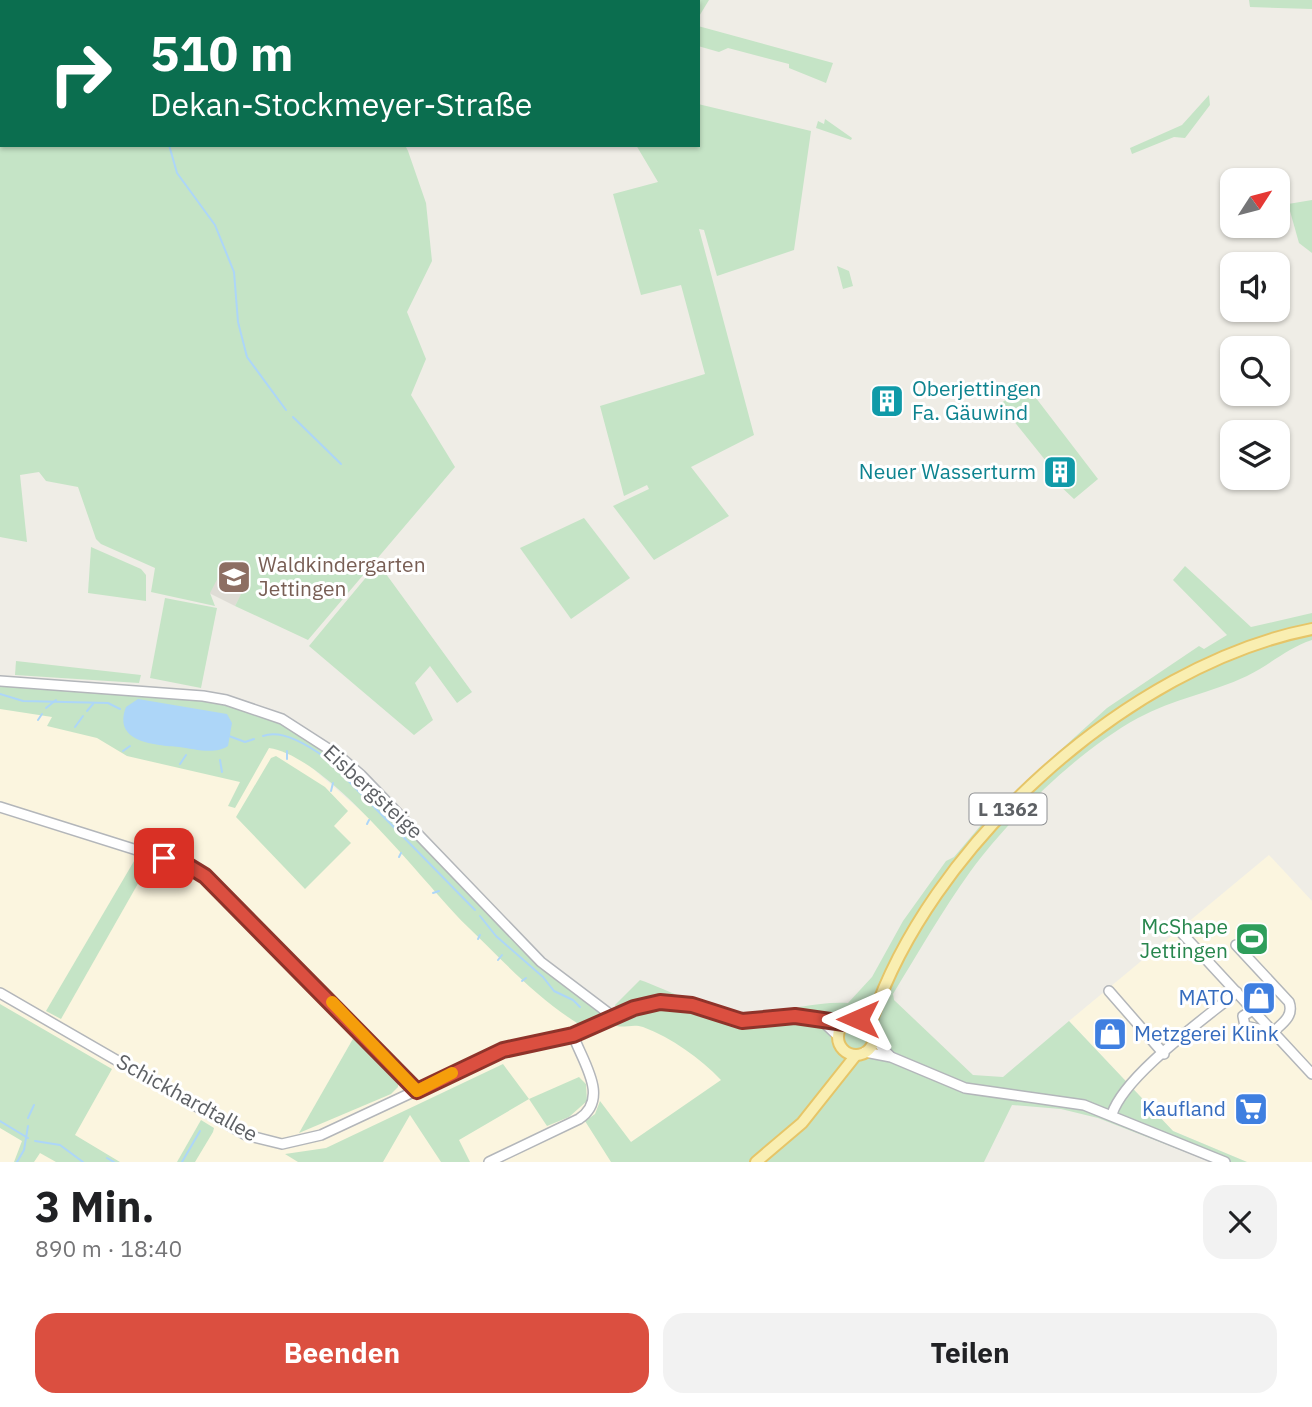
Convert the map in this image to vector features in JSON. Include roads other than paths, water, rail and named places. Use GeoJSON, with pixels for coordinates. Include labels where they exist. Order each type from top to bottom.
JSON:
{"type":"FeatureCollection","features":[{"type":"Feature","properties":{"kind":"main road","name":"L 1362"},"geometry":{"type":"LineString","coordinates":[[870,1026],[878,999],[915,932],[954,873],[1022,793],[1097,729],[1192,671],[1243,649],[1312,629]]}},
{"type":"Feature","properties":{"kind":"main road","name":"L 1362"},"geometry":{"type":"LineString","coordinates":[[858,1019],[878,999]]}},
{"type":"Feature","properties":{"kind":"main road"},"geometry":{"type":"LineString","coordinates":[[756,1162],[781,1143],[818,1103],[837,1075],[873,1038],[870,1026],[858,1019],[844,1023],[838,1036],[842,1049],[837,1075]]}},
{"type":"Feature","properties":{"kind":"main road"},"geometry":{"type":"LineString","coordinates":[[842,1049],[860,1053]]}},
{"type":"Feature","properties":{"kind":"street","name":"Eisbergsteige"},"geometry":{"type":"LineString","coordinates":[[0,681],[203,696],[226,700],[282,719],[316,739],[361,775],[541,962],[615,1018]]}},
{"type":"Feature","properties":{"kind":"street"},"geometry":{"type":"LineString","coordinates":[[0,807],[197,870],[417,1091]]}},
{"type":"Feature","properties":{"kind":"street"},"geometry":{"type":"LineString","coordinates":[[1178,929],[1312,1074]]}},
{"type":"Feature","properties":{"kind":"street"},"geometry":{"type":"LineString","coordinates":[[1236,945],[1289,1002],[1292,1009],[1288,1019],[1273,1032]]}},
{"type":"Feature","properties":{"kind":"street"},"geometry":{"type":"LineString","coordinates":[[1109,991],[1164,1054]]}},
{"type":"Feature","properties":{"kind":"street"},"geometry":{"type":"LineString","coordinates":[[1112,1114],[1124,1090],[1237,992]]}},
{"type":"Feature","properties":{"kind":"street","name":"Schickhardtallee"},"geometry":{"type":"LineString","coordinates":[[0,993],[212,1116],[261,1140],[282,1144],[311,1139],[503,1050],[573,1035],[647,1004],[674,1002],[742,1021],[795,1016],[844,1023]]}},
{"type":"Feature","properties":{"kind":"street"},"geometry":{"type":"LineString","coordinates":[[1253,1010],[1243,1016],[1245,1026],[1273,1032]]}},
{"type":"Feature","properties":{"kind":"street"},"geometry":{"type":"LineString","coordinates":[[820,1018],[838,1036]]}},
{"type":"Feature","properties":{"kind":"street"},"geometry":{"type":"LineString","coordinates":[[489,1162],[502,1159],[579,1119],[592,1109],[595,1094],[593,1084],[573,1035]]}},
{"type":"Feature","properties":{"kind":"street"},"geometry":{"type":"LineString","coordinates":[[873,1038],[891,1057]]}},
{"type":"Feature","properties":{"kind":"street"},"geometry":{"type":"LineString","coordinates":[[860,1053],[891,1057],[965,1088],[1049,1098],[1112,1114],[1225,1162]]}},
{"type":"Feature","properties":{"kind":"water"},"geometry":{"type":"Polygon","coordinates":[[[138,699],[227,714],[232,723],[228,746],[204,751],[139,740],[125,728],[123,719],[126,707],[138,699]]]}},
{"type":"Feature","properties":{"kind":"waterway"},"geometry":{"type":"LineString","coordinates":[[170,147],[177,173],[215,225],[234,272],[238,322],[247,357],[286,410]]}},
{"type":"Feature","properties":{"kind":"waterway"},"geometry":{"type":"LineString","coordinates":[[293,417],[341,464]]}},
{"type":"Feature","properties":{"kind":"waterway"},"geometry":{"type":"LineString","coordinates":[[0,694],[23,701],[108,703],[120,709]]}},
{"type":"Feature","properties":{"kind":"waterway"},"geometry":{"type":"LineString","coordinates":[[46,708],[56,700]]}},
{"type":"Feature","properties":{"kind":"waterway"},"geometry":{"type":"LineString","coordinates":[[87,711],[93,704]]}},
{"type":"Feature","properties":{"kind":"waterway"},"geometry":{"type":"LineString","coordinates":[[38,720],[42,714]]}},
{"type":"Feature","properties":{"kind":"waterway"},"geometry":{"type":"LineString","coordinates":[[75,727],[83,716]]}},
{"type":"Feature","properties":{"kind":"waterway"},"geometry":{"type":"LineString","coordinates":[[263,736],[271,734],[287,737],[326,758],[475,910]]}},
{"type":"Feature","properties":{"kind":"waterway"},"geometry":{"type":"LineString","coordinates":[[229,736],[245,742],[254,739]]}},
{"type":"Feature","properties":{"kind":"waterway"},"geometry":{"type":"LineString","coordinates":[[123,751],[130,746]]}},
{"type":"Feature","properties":{"kind":"waterway"},"geometry":{"type":"LineString","coordinates":[[287,751],[287,759]]}},
{"type":"Feature","properties":{"kind":"waterway"},"geometry":{"type":"LineString","coordinates":[[180,764],[186,755]]}},
{"type":"Feature","properties":{"kind":"waterway"},"geometry":{"type":"LineString","coordinates":[[220,760],[222,772]]}},
{"type":"Feature","properties":{"kind":"waterway"},"geometry":{"type":"LineString","coordinates":[[331,791],[333,783]]}},
{"type":"Feature","properties":{"kind":"waterway"},"geometry":{"type":"LineString","coordinates":[[367,824],[369,820]]}},
{"type":"Feature","properties":{"kind":"waterway"},"geometry":{"type":"LineString","coordinates":[[399,857],[401,853]]}},
{"type":"Feature","properties":{"kind":"waterway"},"geometry":{"type":"LineString","coordinates":[[433,893],[439,891]]}},
{"type":"Feature","properties":{"kind":"waterway"},"geometry":{"type":"LineString","coordinates":[[480,916],[496,936],[543,977],[554,991],[573,1000],[580,1007]]}},
{"type":"Feature","properties":{"kind":"waterway"},"geometry":{"type":"LineString","coordinates":[[478,939],[480,935]]}},
{"type":"Feature","properties":{"kind":"waterway"},"geometry":{"type":"LineString","coordinates":[[498,960],[502,955]]}},
{"type":"Feature","properties":{"kind":"waterway"},"geometry":{"type":"LineString","coordinates":[[522,981],[526,978]]}},
{"type":"Feature","properties":{"kind":"waterway"},"geometry":{"type":"LineString","coordinates":[[28,1118],[34,1105]]}},
{"type":"Feature","properties":{"kind":"waterway"},"geometry":{"type":"LineString","coordinates":[[0,1121],[28,1138]]}},
{"type":"Feature","properties":{"kind":"waterway"},"geometry":{"type":"LineString","coordinates":[[17,1162],[24,1150],[28,1126]]}},
{"type":"Feature","properties":{"kind":"waterway"},"geometry":{"type":"LineString","coordinates":[[182,1162],[200,1131]]}},
{"type":"Feature","properties":{"kind":"waterway"},"geometry":{"type":"LineString","coordinates":[[35,1141],[60,1145],[83,1162]]}},
{"type":"Feature","properties":{"kind":"waterway"},"geometry":{"type":"LineString","coordinates":[[107,1158],[114,1162]]}},
{"type":"Feature","properties":{"kind":"place","name":"Oberjettingen Fa. Gäuwind"},"geometry":{"type":"Point","coordinates":[887,401]}},
{"type":"Feature","properties":{"kind":"place","name":"Neuer Wasserturm"},"geometry":{"type":"Point","coordinates":[1060,472]}},
{"type":"Feature","properties":{"kind":"place","name":"Waldkindergarten Jettingen"},"geometry":{"type":"Point","coordinates":[234,577]}},
{"type":"Feature","properties":{"kind":"place","name":"McShape Jettingen"},"geometry":{"type":"Point","coordinates":[1252,939]}},
{"type":"Feature","properties":{"kind":"place","name":"MATO"},"geometry":{"type":"Point","coordinates":[1259,998]}},
{"type":"Feature","properties":{"kind":"place","name":"Metzgerei Klink"},"geometry":{"type":"Point","coordinates":[1110,1034]}},
{"type":"Feature","properties":{"kind":"place","name":"Kaufland"},"geometry":{"type":"Point","coordinates":[1251,1109]}}]}
